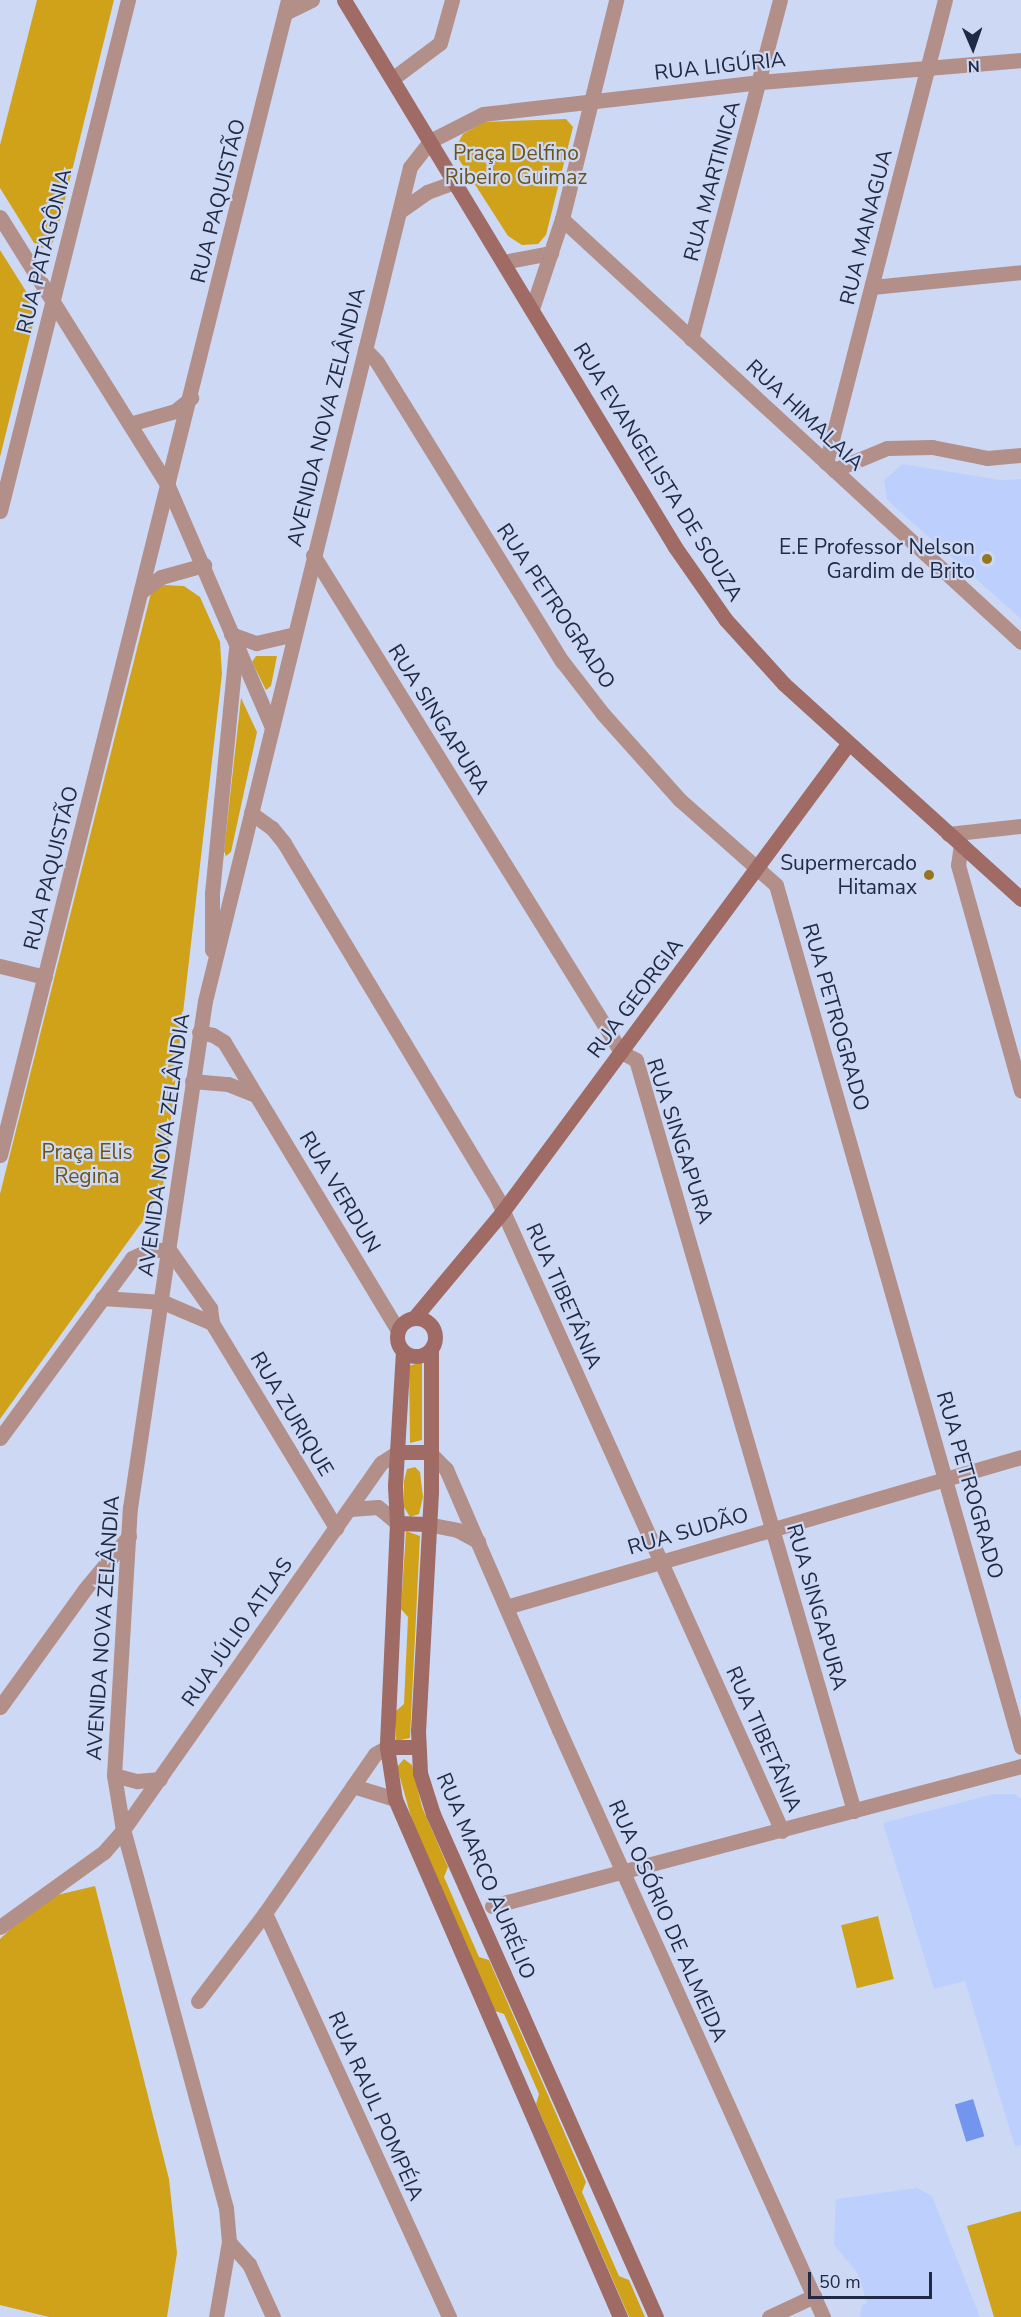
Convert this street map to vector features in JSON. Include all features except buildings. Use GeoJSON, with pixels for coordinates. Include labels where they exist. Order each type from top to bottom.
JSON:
{"type":"FeatureCollection","features":[{"type":"Feature","properties":{"kind":"street","name":"RUA PATAGÔNIA"},"geometry":{"type":"LineString","coordinates":[[0,512],[128,0]]}},
{"type":"Feature","properties":{"kind":"street","name":"RUA PAQUISTÃO"},"geometry":{"type":"LineString","coordinates":[[0,1155],[287,7],[312,0]]}},
{"type":"Feature","properties":{"kind":"street","name":"RUA EVANGELISTA DE SOUZA"},"geometry":{"type":"LineString","coordinates":[[344,0],[708,595],[784,684],[1021,899]]}},
{"type":"Feature","properties":{"kind":"street"},"geometry":{"type":"LineString","coordinates":[[392,80],[440,43],[452,0]]}},
{"type":"Feature","properties":{"kind":"street"},"geometry":{"type":"LineString","coordinates":[[532,309],[562,219],[616,0]]}},
{"type":"Feature","properties":{"kind":"street","name":"RUA MARTINICA"},"geometry":{"type":"LineString","coordinates":[[691,339],[780,0]]}},
{"type":"Feature","properties":{"kind":"street","name":"RUA MANAGUA"},"geometry":{"type":"LineString","coordinates":[[830,466],[872,287],[945,0]]}},
{"type":"Feature","properties":{"kind":"street","name":"RUA LIGÚRIA"},"geometry":{"type":"LineString","coordinates":[[430,141],[483,114],[760,82],[1021,60]]}},
{"type":"Feature","properties":{"kind":"street","name":"AVENIDA NOVA ZELÂNDIA"},"geometry":{"type":"LineString","coordinates":[[216,2317],[230,2242],[226,2208],[123,1830],[114,1775],[130,1508],[163,1302],[199,1032],[313,555],[410,167],[430,141]]}},
{"type":"Feature","properties":{"kind":"street"},"geometry":{"type":"LineString","coordinates":[[400,211],[427,192],[455,182]]}},
{"type":"Feature","properties":{"kind":"street","name":"AVENIDA NOVA ZELÂNDIA"},"geometry":{"type":"LineString","coordinates":[[0,218],[133,423],[168,486],[272,727]]}},
{"type":"Feature","properties":{"kind":"street","name":"RUA HIMALAIA"},"geometry":{"type":"LineString","coordinates":[[562,219],[1021,642]]}},
{"type":"Feature","properties":{"kind":"street"},"geometry":{"type":"LineString","coordinates":[[503,262],[551,253]]}},
{"type":"Feature","properties":{"kind":"street"},"geometry":{"type":"LineString","coordinates":[[872,287],[1021,272]]}},
{"type":"Feature","properties":{"kind":"street","name":"RUA PETROGRADO"},"geometry":{"type":"LineString","coordinates":[[364,349],[377,362],[562,661],[666,786],[769,876],[779,895],[947,1479],[1021,1747]]}},
{"type":"Feature","properties":{"kind":"street"},"geometry":{"type":"LineString","coordinates":[[133,423],[175,411],[191,398]]}},
{"type":"Feature","properties":{"kind":"street"},"geometry":{"type":"LineString","coordinates":[[830,466],[887,448],[932,447],[987,458],[1021,455]]}},
{"type":"Feature","properties":{"kind":"street","name":"RUA SINGAPURA"},"geometry":{"type":"LineString","coordinates":[[313,555],[621,1052],[636,1060],[854,1811]]}},
{"type":"Feature","properties":{"kind":"street"},"geometry":{"type":"LineString","coordinates":[[142,591],[161,578],[204,565]]}},
{"type":"Feature","properties":{"kind":"street"},"geometry":{"type":"LineString","coordinates":[[233,641],[256,643],[295,634]]}},
{"type":"Feature","properties":{"kind":"street","name":"AVENIDA NOVA ZELÂNDIA"},"geometry":{"type":"LineString","coordinates":[[213,969],[212,893],[233,641]]}},
{"type":"Feature","properties":{"kind":"street","name":"RUA GEORGIA"},"geometry":{"type":"LineString","coordinates":[[407,1323],[453,1275],[503,1211],[848,744]]}},
{"type":"Feature","properties":{"kind":"street","name":"RUA TIBETÂNIA"},"geometry":{"type":"LineString","coordinates":[[251,813],[272,828],[284,843],[503,1211],[782,1831]]}},
{"type":"Feature","properties":{"kind":"street"},"geometry":{"type":"LineString","coordinates":[[948,834],[1021,826]]}},
{"type":"Feature","properties":{"kind":"street"},"geometry":{"type":"LineString","coordinates":[[961,844],[958,865],[1021,1090]]}},
{"type":"Feature","properties":{"kind":"street"},"geometry":{"type":"LineString","coordinates":[[0,966],[45,976]]}},
{"type":"Feature","properties":{"kind":"street","name":"RUA VERDUN"},"geometry":{"type":"LineString","coordinates":[[199,1032],[213,1035],[224,1042],[388,1311],[407,1323]]}},
{"type":"Feature","properties":{"kind":"street"},"geometry":{"type":"LineString","coordinates":[[192,1081],[228,1084],[256,1095]]}},
{"type":"Feature","properties":{"kind":"street"},"geometry":{"type":"LineString","coordinates":[[0,1438],[102,1298],[138,1253],[151,1248],[170,1251]]}},
{"type":"Feature","properties":{"kind":"street","name":"RUA ZURIQUE"},"geometry":{"type":"LineString","coordinates":[[170,1251],[210,1308],[212,1323],[336,1528]]}},
{"type":"Feature","properties":{"kind":"street","name":"RUA GEORGIA"},"geometry":{"type":"LineString","coordinates":[[434,1329],[437,1308],[453,1275]]}},
{"type":"Feature","properties":{"kind":"street"},"geometry":{"type":"LineString","coordinates":[[102,1298],[163,1302],[212,1323]]}},
{"type":"Feature","properties":{"kind":"street"},"geometry":{"type":"LineString","coordinates":[[403,1352],[418,1356],[431,1351],[434,1329],[429,1322],[407,1323],[403,1352],[394,1486],[397,1523],[387,1747],[394,1800],[620,2317]]}},
{"type":"Feature","properties":{"kind":"street","name":"RUA MARCO AURÉLIO"},"geometry":{"type":"LineString","coordinates":[[431,1351],[429,1452],[431,1492],[427,1524],[418,1747],[420,1773],[433,1814],[656,2317]]}},
{"type":"Feature","properties":{"kind":"street"},"geometry":{"type":"LineString","coordinates":[[398,1452],[429,1452]]}},
{"type":"Feature","properties":{"kind":"street","name":"RUA JÚLIO ATLAS"},"geometry":{"type":"LineString","coordinates":[[0,1927],[104,1852],[123,1830],[381,1464],[398,1452]]}},
{"type":"Feature","properties":{"kind":"street","name":"RUA OSÓRIO DE ALMEIDA"},"geometry":{"type":"LineString","coordinates":[[429,1452],[446,1469],[624,1874],[823,2317]]}},
{"type":"Feature","properties":{"kind":"street","name":"RUA SUDÃO"},"geometry":{"type":"LineString","coordinates":[[506,1606],[1021,1457]]}},
{"type":"Feature","properties":{"kind":"street"},"geometry":{"type":"LineString","coordinates":[[350,1509],[378,1507],[397,1523],[427,1524],[457,1530],[478,1541]]}},
{"type":"Feature","properties":{"kind":"street"},"geometry":{"type":"LineString","coordinates":[[0,1707],[85,1589],[129,1536]]}},
{"type":"Feature","properties":{"kind":"street"},"geometry":{"type":"LineString","coordinates":[[198,2001],[265,1913],[375,1754],[387,1747],[418,1747]]}},
{"type":"Feature","properties":{"kind":"street"},"geometry":{"type":"LineString","coordinates":[[492,1906],[624,1874],[1021,1766]]}},
{"type":"Feature","properties":{"kind":"street"},"geometry":{"type":"LineString","coordinates":[[114,1775],[137,1781],[160,1779]]}},
{"type":"Feature","properties":{"kind":"street"},"geometry":{"type":"LineString","coordinates":[[353,1786],[394,1800]]}},
{"type":"Feature","properties":{"kind":"street","name":"RUA RAUL POMPÉIA"},"geometry":{"type":"LineString","coordinates":[[265,1913],[448,2317]]}},
{"type":"Feature","properties":{"kind":"street"},"geometry":{"type":"LineString","coordinates":[[230,2242],[249,2264],[273,2317]]}},
{"type":"Feature","properties":{"kind":"street"},"geometry":{"type":"LineString","coordinates":[[770,2317],[814,2296]]}},
{"type":"Feature","properties":{"kind":"shaded area","name":"E.E Professor Nelson Gardim de Brito"},"geometry":{"type":"Polygon","coordinates":[[[902,464],[1001,480],[1021,479],[1021,619],[887,500],[884,480],[902,464]]]}},
{"type":"Feature","properties":{"kind":"shaded area"},"geometry":{"type":"Polygon","coordinates":[[[993,1794],[1015,1794],[1021,1799],[1021,2145],[1015,2147],[965,1981],[934,1989],[883,1823],[993,1794]]]}},
{"type":"Feature","properties":{"kind":"shaded area"},"geometry":{"type":"Polygon","coordinates":[[[917,2188],[932,2196],[980,2317],[860,2317],[862,2305],[867,2303],[858,2274],[834,2245],[836,2199],[917,2188]]]}},
{"type":"Feature","properties":{"kind":"green space"},"geometry":{"type":"Polygon","coordinates":[[[37,0],[114,0],[56,236],[51,245],[42,248],[34,243],[0,188],[0,145],[37,0]]]}},
{"type":"Feature","properties":{"kind":"green space","name":"Praça Delfino Ribeiro Guimaz"},"geometry":{"type":"Polygon","coordinates":[[[566,119],[573,127],[546,235],[538,244],[522,245],[508,236],[458,158],[457,145],[463,134],[484,122],[566,119]]]}},
{"type":"Feature","properties":{"kind":"green space"},"geometry":{"type":"Polygon","coordinates":[[[0,250],[29,296],[35,316],[0,457],[0,250]]]}},
{"type":"Feature","properties":{"kind":"green space","name":"Praça Elis Regina"},"geometry":{"type":"Polygon","coordinates":[[[164,585],[184,586],[200,597],[220,642],[222,674],[163,1187],[150,1211],[0,1419],[0,1194],[151,593],[164,585]]]}},
{"type":"Feature","properties":{"kind":"green space"},"geometry":{"type":"Polygon","coordinates":[[[256,656],[277,656],[271,686],[266,690],[252,662],[256,656]]]}},
{"type":"Feature","properties":{"kind":"green space"},"geometry":{"type":"Polygon","coordinates":[[[241,698],[257,732],[231,852],[226,856],[224,851],[241,698]]]}},
{"type":"Feature","properties":{"kind":"green space"},"geometry":{"type":"Polygon","coordinates":[[[422,1362],[422,1440],[410,1443],[409,1366],[422,1362]]]}},
{"type":"Feature","properties":{"kind":"green space"},"geometry":{"type":"Polygon","coordinates":[[[415,1467],[420,1472],[423,1497],[419,1514],[410,1517],[404,1507],[404,1481],[407,1469],[415,1467]]]}},
{"type":"Feature","properties":{"kind":"green space"},"geometry":{"type":"Polygon","coordinates":[[[406,1531],[420,1536],[410,1738],[396,1741],[396,1711],[404,1704],[408,1617],[401,1609],[406,1531]]]}},
{"type":"Feature","properties":{"kind":"green space"},"geometry":{"type":"Polygon","coordinates":[[[404,1759],[412,1765],[422,1807],[448,1867],[444,1877],[479,1957],[489,1960],[586,2182],[582,2192],[619,2276],[629,2280],[645,2317],[629,2317],[536,2104],[539,2094],[504,2014],[495,2011],[413,1824],[397,1767],[404,1759]]]}},
{"type":"Feature","properties":{"kind":"green space"},"geometry":{"type":"Polygon","coordinates":[[[95,1886],[169,2179],[177,2253],[167,2317],[49,2317],[0,2305],[0,1939],[23,1917],[57,1895],[95,1886]]]}},
{"type":"Feature","properties":{"kind":"green space"},"geometry":{"type":"Polygon","coordinates":[[[878,1916],[894,1979],[857,1988],[841,1925],[878,1916]]]}},
{"type":"Feature","properties":{"kind":"green space"},"geometry":{"type":"Polygon","coordinates":[[[1021,2211],[1021,2317],[994,2317],[967,2226],[1021,2211]]]}},
{"type":"Feature","properties":{"kind":"water"},"geometry":{"type":"Polygon","coordinates":[[[973,2099],[984,2136],[966,2142],[955,2105],[973,2099]]]}},
{"type":"Feature","properties":{"kind":"place","name":"E.E Professor Nelson Gardim de Brito"},"geometry":{"type":"Point","coordinates":[987,559]}},
{"type":"Feature","properties":{"kind":"place","name":"Supermercado Hitamax"},"geometry":{"type":"Point","coordinates":[929,875]}}]}
